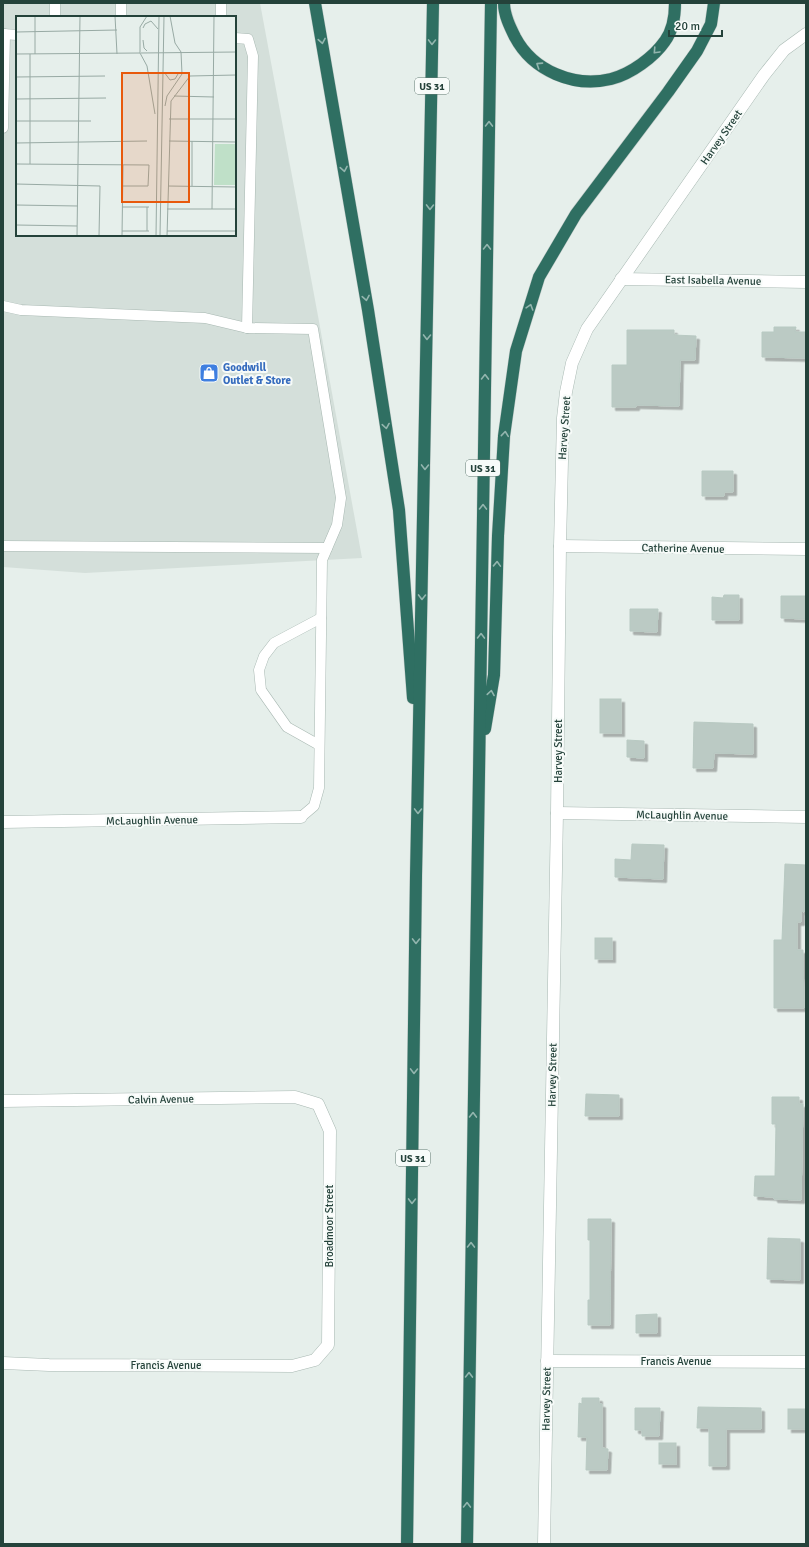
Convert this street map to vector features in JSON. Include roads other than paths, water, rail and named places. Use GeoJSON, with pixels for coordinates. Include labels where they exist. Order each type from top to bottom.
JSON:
{"type":"FeatureCollection","features":[{"type":"Feature","properties":{"kind":"highway"},"geometry":{"type":"LineString","coordinates":[[315,3],[368,310],[399,510],[419,772]]}},
{"type":"Feature","properties":{"kind":"highway","name":"US 31"},"geometry":{"type":"LineString","coordinates":[[407,1544],[433,3]]}},
{"type":"Feature","properties":{"kind":"highway","name":"US 31"},"geometry":{"type":"LineString","coordinates":[[467,1544],[491,3]]}},
{"type":"Feature","properties":{"kind":"highway"},"geometry":{"type":"LineString","coordinates":[[504,3],[509,26],[520,46],[533,61],[550,72],[570,79],[592,81],[612,79],[635,69],[652,55],[666,40],[675,14],[675,3]]}},
{"type":"Feature","properties":{"kind":"highway"},"geometry":{"type":"LineString","coordinates":[[478,774],[494,674],[498,536],[504,436],[516,351],[539,277],[576,214],[697,51],[711,24],[714,3]]}},
{"type":"Feature","properties":{"kind":"street","name":"Harvey Street"},"geometry":{"type":"LineString","coordinates":[[544,1544],[557,813],[560,546],[563,418],[566,392],[572,363],[586,330],[620,279],[764,75],[784,50],[805,34]]}},
{"type":"Feature","properties":{"kind":"street","name":"East Isabella Avenue"},"geometry":{"type":"LineString","coordinates":[[620,279],[806,282]]}},
{"type":"Feature","properties":{"kind":"street","name":"Catherine Avenue"},"geometry":{"type":"LineString","coordinates":[[560,546],[806,549]]}},
{"type":"Feature","properties":{"kind":"street","name":"McLaughlin Avenue"},"geometry":{"type":"LineString","coordinates":[[557,813],[806,817]]}},
{"type":"Feature","properties":{"kind":"street","name":"McLaughlin Avenue"},"geometry":{"type":"LineString","coordinates":[[3,822],[302,817]]}},
{"type":"Feature","properties":{"kind":"street","name":"Calvin Avenue"},"geometry":{"type":"LineString","coordinates":[[3,1101],[295,1097],[318,1104]]}},
{"type":"Feature","properties":{"kind":"street","name":"Broadmoor Street"},"geometry":{"type":"LineString","coordinates":[[318,1104],[330,1131],[328,1345],[324,1350]]}},
{"type":"Feature","properties":{"kind":"street","name":"Francis Avenue"},"geometry":{"type":"LineString","coordinates":[[3,1363],[49,1365],[292,1366],[315,1360],[324,1350]]}},
{"type":"Feature","properties":{"kind":"street","name":"Francis Avenue"},"geometry":{"type":"LineString","coordinates":[[547,1361],[806,1362]]}},
{"type":"Feature","properties":{"kind":"lane"},"geometry":{"type":"LineString","coordinates":[[55,3],[55,16]]}},
{"type":"Feature","properties":{"kind":"lane"},"geometry":{"type":"LineString","coordinates":[[121,3],[121,16]]}},
{"type":"Feature","properties":{"kind":"lane"},"geometry":{"type":"LineString","coordinates":[[221,3],[221,16]]}},
{"type":"Feature","properties":{"kind":"lane"},"geometry":{"type":"LineString","coordinates":[[3,128],[4,34],[16,35]]}},
{"type":"Feature","properties":{"kind":"lane"},"geometry":{"type":"LineString","coordinates":[[236,38],[248,39],[253,56],[247,328]]}},
{"type":"Feature","properties":{"kind":"lane"},"geometry":{"type":"LineString","coordinates":[[3,306],[21,310],[205,318],[247,328],[313,329],[341,498],[337,525],[322,560],[319,788],[314,806],[302,817]]}},
{"type":"Feature","properties":{"kind":"lane"},"geometry":{"type":"LineString","coordinates":[[3,546],[327,548]]}},
{"type":"Feature","properties":{"kind":"lane"},"geometry":{"type":"LineString","coordinates":[[319,745],[287,727],[261,690],[259,670],[264,656],[274,643],[321,618]]}},
{"type":"Feature","properties":{"kind":"place","name":"Goodwill Outlet & Store"},"geometry":{"type":"Point","coordinates":[209,373]}}]}
